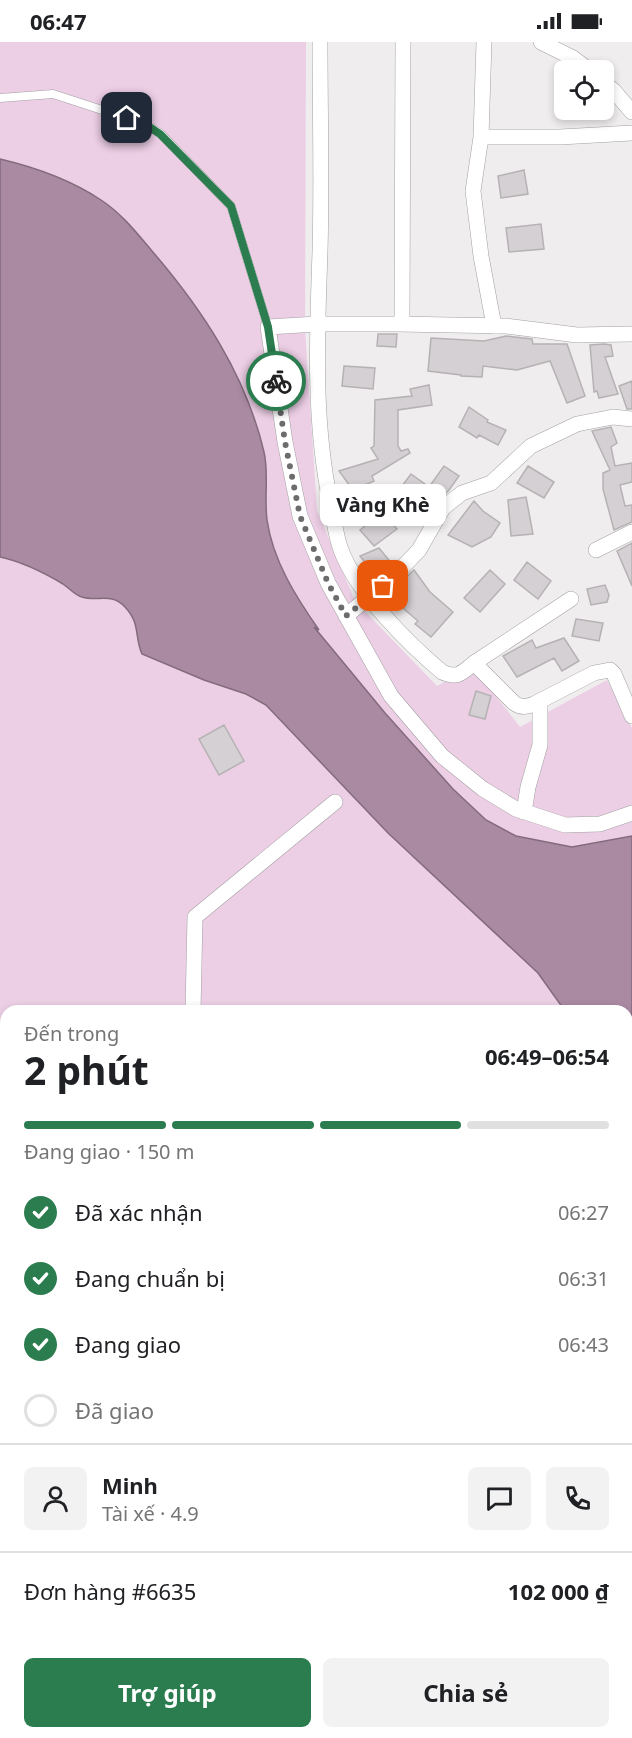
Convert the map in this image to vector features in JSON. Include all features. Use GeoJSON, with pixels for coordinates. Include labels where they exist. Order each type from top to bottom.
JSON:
{"type":"FeatureCollection","features":[{"type":"Feature","properties":{"kind":"street"},"geometry":{"type":"LineString","coordinates":[[320,42],[320,249],[316,370],[321,448],[341,550],[353,574],[369,597],[442,672],[451,676],[462,673],[571,599]]}},
{"type":"Feature","properties":{"kind":"street"},"geometry":{"type":"LineString","coordinates":[[402,324],[403,42]]}},
{"type":"Feature","properties":{"kind":"street"},"geometry":{"type":"LineString","coordinates":[[484,42],[481,137],[473,191],[481,256],[494,326]]}},
{"type":"Feature","properties":{"kind":"street"},"geometry":{"type":"LineString","coordinates":[[541,42],[576,60]]}},
{"type":"Feature","properties":{"kind":"street"},"geometry":{"type":"LineString","coordinates":[[614,91],[632,112]]}},
{"type":"Feature","properties":{"kind":"street"},"geometry":{"type":"LineString","coordinates":[[481,137],[560,137],[632,133]]}},
{"type":"Feature","properties":{"kind":"street"},"geometry":{"type":"LineString","coordinates":[[632,334],[577,335],[494,326],[402,324],[317,324],[268,327],[285,442],[300,516],[328,583],[392,696],[442,756],[483,789],[516,809],[565,825],[600,824],[632,813]]}},
{"type":"Feature","properties":{"kind":"street"},"geometry":{"type":"LineString","coordinates":[[346,616],[419,550],[443,507],[462,493],[491,483],[531,446],[577,424],[613,417],[632,419]]}},
{"type":"Feature","properties":{"kind":"street"},"geometry":{"type":"LineString","coordinates":[[596,550],[632,532]]}},
{"type":"Feature","properties":{"kind":"street"},"geometry":{"type":"LineString","coordinates":[[474,663],[519,707],[540,701],[594,673],[610,670],[614,674],[632,716]]}},
{"type":"Feature","properties":{"kind":"street"},"geometry":{"type":"LineString","coordinates":[[524,812],[528,787],[540,745],[540,701]]}},
{"type":"Feature","properties":{"kind":"street"},"geometry":{"type":"LineString","coordinates":[[193,1005],[195,917],[335,802]]}},
{"type":"Feature","properties":{"kind":"lane"},"geometry":{"type":"LineString","coordinates":[[0,98],[53,94],[145,124],[160,134],[231,206],[268,327]]}},
{"type":"Feature","properties":{"kind":"shaded area"},"geometry":{"type":"Polygon","coordinates":[[[0,42],[306,42],[305,329],[317,510],[355,601],[437,686],[473,667],[520,727],[607,680],[632,728],[632,1005],[0,1005],[0,42]]]}},
{"type":"Feature","properties":{"kind":"shaded area"},"geometry":{"type":"Polygon","coordinates":[[[0,159],[65,180],[108,205],[134,230],[188,296],[220,344],[234,370],[256,424],[264,452],[267,520],[270,535],[287,578],[319,630],[314,627],[385,713],[453,789],[486,820],[516,836],[572,847],[632,836],[632,1005],[561,1005],[538,973],[388,833],[266,705],[246,694],[204,680],[142,654],[133,619],[120,602],[80,596],[40,572],[0,557],[0,159]]]}},
{"type":"Feature","properties":{"kind":"building"},"geometry":{"type":"Polygon","coordinates":[[[524,170],[528,194],[501,198],[498,176],[524,170]]]}},
{"type":"Feature","properties":{"kind":"building"},"geometry":{"type":"Polygon","coordinates":[[[541,224],[544,249],[509,252],[506,228],[541,224]]]}},
{"type":"Feature","properties":{"kind":"building"},"geometry":{"type":"Polygon","coordinates":[[[378,334],[397,334],[396,347],[377,346],[378,334]]]}},
{"type":"Feature","properties":{"kind":"building"},"geometry":{"type":"Polygon","coordinates":[[[506,336],[532,339],[533,344],[567,344],[585,396],[567,403],[550,361],[517,370],[483,366],[482,377],[428,371],[431,338],[484,341],[506,336]]]}},
{"type":"Feature","properties":{"kind":"building"},"geometry":{"type":"Polygon","coordinates":[[[590,345],[611,345],[613,356],[605,357],[618,394],[599,398],[597,391],[594,392],[590,345]]]}},
{"type":"Feature","properties":{"kind":"building"},"geometry":{"type":"Polygon","coordinates":[[[344,366],[375,368],[373,389],[342,386],[344,366]]]}},
{"type":"Feature","properties":{"kind":"building"},"geometry":{"type":"Polygon","coordinates":[[[632,381],[632,409],[627,409],[619,386],[632,381]]]}},
{"type":"Feature","properties":{"kind":"building"},"geometry":{"type":"Polygon","coordinates":[[[429,385],[432,405],[398,410],[398,446],[401,451],[408,449],[410,453],[372,476],[374,481],[353,490],[339,471],[378,459],[371,448],[374,446],[375,400],[412,396],[410,389],[429,385]]]}},
{"type":"Feature","properties":{"kind":"building"},"geometry":{"type":"Polygon","coordinates":[[[469,407],[488,420],[487,422],[506,430],[498,445],[479,435],[477,438],[459,427],[469,407]]]}},
{"type":"Feature","properties":{"kind":"building"},"geometry":{"type":"Polygon","coordinates":[[[611,427],[617,443],[611,447],[615,466],[632,463],[632,482],[620,485],[625,506],[632,505],[632,522],[614,530],[603,489],[603,473],[610,470],[592,431],[611,427]]]}},
{"type":"Feature","properties":{"kind":"building"},"geometry":{"type":"Polygon","coordinates":[[[444,466],[459,476],[443,496],[429,487],[444,466]]]}},
{"type":"Feature","properties":{"kind":"building"},"geometry":{"type":"Polygon","coordinates":[[[528,466],[554,482],[544,498],[517,483],[528,466]]]}},
{"type":"Feature","properties":{"kind":"building"},"geometry":{"type":"Polygon","coordinates":[[[411,474],[429,487],[413,508],[396,494],[411,474]]]}},
{"type":"Feature","properties":{"kind":"building"},"geometry":{"type":"Polygon","coordinates":[[[526,497],[533,534],[511,536],[508,500],[526,497]]]}},
{"type":"Feature","properties":{"kind":"building"},"geometry":{"type":"Polygon","coordinates":[[[474,501],[483,511],[500,523],[491,537],[472,547],[448,535],[474,501]]]}},
{"type":"Feature","properties":{"kind":"building"},"geometry":{"type":"Polygon","coordinates":[[[381,512],[397,529],[374,546],[360,530],[381,512]]]}},
{"type":"Feature","properties":{"kind":"building"},"geometry":{"type":"Polygon","coordinates":[[[632,543],[632,586],[617,551],[632,543]]]}},
{"type":"Feature","properties":{"kind":"building"},"geometry":{"type":"Polygon","coordinates":[[[379,548],[392,564],[380,575],[376,571],[373,573],[360,556],[379,548]]]}},
{"type":"Feature","properties":{"kind":"building"},"geometry":{"type":"Polygon","coordinates":[[[527,562],[551,581],[538,599],[514,580],[527,562]]]}},
{"type":"Feature","properties":{"kind":"building"},"geometry":{"type":"Polygon","coordinates":[[[414,570],[430,592],[453,612],[431,637],[415,624],[418,621],[398,604],[403,598],[394,589],[414,570]]]}},
{"type":"Feature","properties":{"kind":"building"},"geometry":{"type":"Polygon","coordinates":[[[490,570],[505,584],[480,612],[464,598],[490,570]]]}},
{"type":"Feature","properties":{"kind":"building"},"geometry":{"type":"Polygon","coordinates":[[[605,585],[609,595],[607,602],[591,605],[587,589],[605,585]]]}},
{"type":"Feature","properties":{"kind":"building"},"geometry":{"type":"Polygon","coordinates":[[[576,619],[603,623],[599,641],[572,636],[576,619]]]}},
{"type":"Feature","properties":{"kind":"building"},"geometry":{"type":"Polygon","coordinates":[[[564,638],[579,661],[562,671],[554,658],[517,677],[503,656],[532,640],[536,648],[564,638]]]}},
{"type":"Feature","properties":{"kind":"building"},"geometry":{"type":"Polygon","coordinates":[[[476,691],[491,696],[485,719],[469,715],[476,691]]]}},
{"type":"Feature","properties":{"kind":"building"},"geometry":{"type":"Polygon","coordinates":[[[224,725],[244,761],[219,775],[199,739],[224,725]]]}},
{"type":"Feature","properties":{"kind":"way so far"},"geometry":{"type":"LineString","coordinates":[[276,381],[285,442],[300,516],[328,583],[346,616],[383,586]]}},
{"type":"Feature","properties":{"kind":"place","name":"Vàng Khè"},"geometry":{"type":"Point","coordinates":[383,586]}},
{"type":"Feature","properties":{"kind":"route"},"geometry":{"type":"LineString","coordinates":[[127,118],[145,124],[160,134],[231,206],[268,327],[276,381]]}}]}
